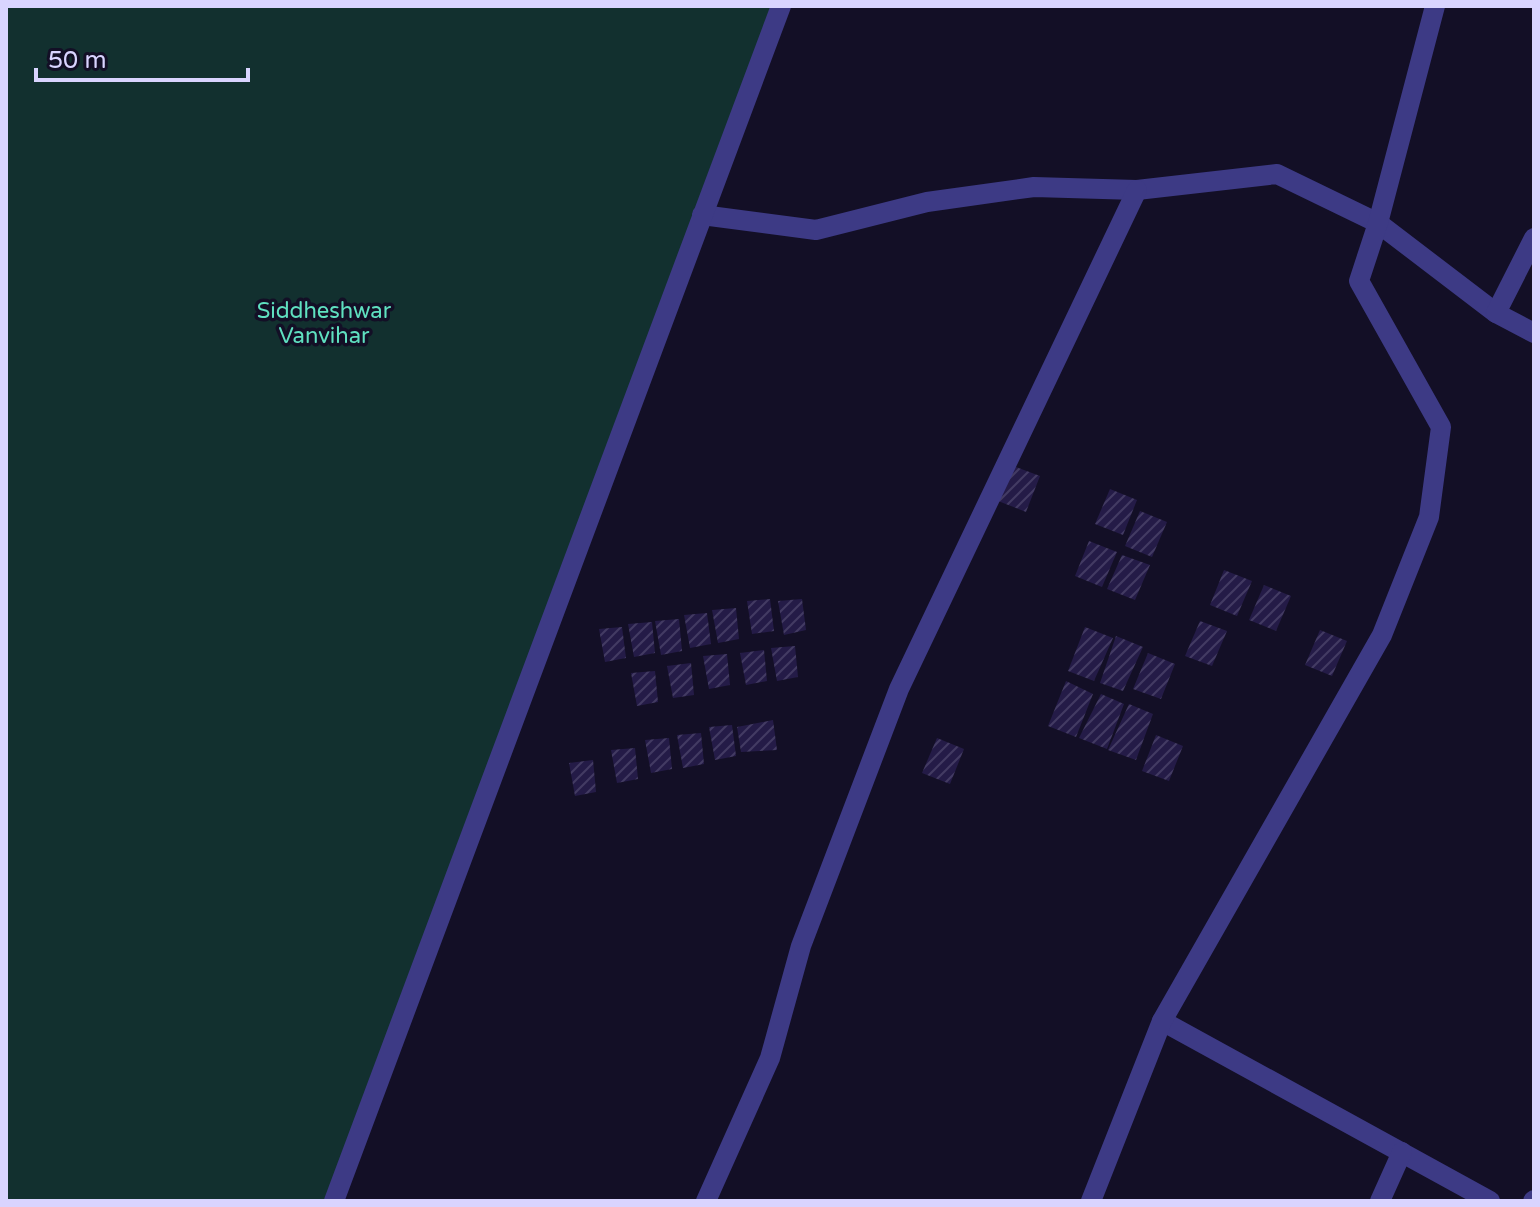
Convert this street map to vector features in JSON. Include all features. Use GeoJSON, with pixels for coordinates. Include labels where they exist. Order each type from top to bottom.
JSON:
{"type":"FeatureCollection","features":[{"type":"Feature","properties":{"kind":"street"},"geometry":{"type":"LineString","coordinates":[[334,1201],[781,6]]}},
{"type":"Feature","properties":{"kind":"street"},"geometry":{"type":"LineString","coordinates":[[1091,1201],[1162,1021],[1382,635],[1429,517],[1441,427],[1359,281],[1378,223],[1435,6]]}},
{"type":"Feature","properties":{"kind":"street"},"geometry":{"type":"LineString","coordinates":[[702,215],[816,230],[927,202],[1034,187],[1137,190],[1277,174],[1378,223],[1496,313],[1534,333]]}},
{"type":"Feature","properties":{"kind":"street"},"geometry":{"type":"LineString","coordinates":[[706,1201],[770,1058],[801,946],[899,689],[1137,190]]}},
{"type":"Feature","properties":{"kind":"street"},"geometry":{"type":"LineString","coordinates":[[1496,313],[1534,238]]}},
{"type":"Feature","properties":{"kind":"street"},"geometry":{"type":"LineString","coordinates":[[1162,1021],[1490,1201]]}},
{"type":"Feature","properties":{"kind":"street"},"geometry":{"type":"LineString","coordinates":[[1380,1201],[1402,1152]]}},
{"type":"Feature","properties":{"kind":"green space","name":"Siddheshwar Vanvihar"},"geometry":{"type":"Polygon","coordinates":[[[6,6],[781,6],[334,1201],[6,1201],[6,6]]]}},
{"type":"Feature","properties":{"kind":"building"},"geometry":{"type":"Polygon","coordinates":[[[1013,466],[1040,476],[1026,512],[998,501],[1013,466]]]}},
{"type":"Feature","properties":{"kind":"building"},"geometry":{"type":"Polygon","coordinates":[[[1110,489],[1137,500],[1123,535],[1095,524],[1110,489]]]}},
{"type":"Feature","properties":{"kind":"building"},"geometry":{"type":"Polygon","coordinates":[[[1140,511],[1167,522],[1152,557],[1125,546],[1140,511]]]}},
{"type":"Feature","properties":{"kind":"building"},"geometry":{"type":"Polygon","coordinates":[[[1089,541],[1117,552],[1102,587],[1075,576],[1089,541]]]}},
{"type":"Feature","properties":{"kind":"building"},"geometry":{"type":"Polygon","coordinates":[[[1122,555],[1150,565],[1135,600],[1107,589],[1122,555]]]}},
{"type":"Feature","properties":{"kind":"building"},"geometry":{"type":"Polygon","coordinates":[[[1224,570],[1252,581],[1237,616],[1210,605],[1224,570]]]}},
{"type":"Feature","properties":{"kind":"building"},"geometry":{"type":"Polygon","coordinates":[[[1264,585],[1291,596],[1276,631],[1249,620],[1264,585]]]}},
{"type":"Feature","properties":{"kind":"building"},"geometry":{"type":"Polygon","coordinates":[[[770,599],[774,631],[752,634],[747,601],[770,599]]]}},
{"type":"Feature","properties":{"kind":"building"},"geometry":{"type":"Polygon","coordinates":[[[802,599],[806,630],[784,635],[778,601],[802,599]]]}},
{"type":"Feature","properties":{"kind":"building"},"geometry":{"type":"Polygon","coordinates":[[[736,608],[739,639],[718,643],[712,610],[736,608]]]}},
{"type":"Feature","properties":{"kind":"building"},"geometry":{"type":"Polygon","coordinates":[[[707,613],[711,644],[690,648],[684,615],[707,613]]]}},
{"type":"Feature","properties":{"kind":"building"},"geometry":{"type":"Polygon","coordinates":[[[679,619],[682,651],[661,655],[655,621],[679,619]]]}},
{"type":"Feature","properties":{"kind":"building"},"geometry":{"type":"Polygon","coordinates":[[[1200,621],[1227,631],[1212,666],[1185,656],[1200,621]]]}},
{"type":"Feature","properties":{"kind":"building"},"geometry":{"type":"Polygon","coordinates":[[[652,622],[655,653],[634,657],[628,624],[652,622]]]}},
{"type":"Feature","properties":{"kind":"building"},"geometry":{"type":"Polygon","coordinates":[[[622,627],[626,658],[605,662],[599,629],[622,627]]]}},
{"type":"Feature","properties":{"kind":"building"},"geometry":{"type":"Polygon","coordinates":[[[1085,627],[1113,638],[1094,681],[1068,671],[1085,627]]]}},
{"type":"Feature","properties":{"kind":"building"},"geometry":{"type":"Polygon","coordinates":[[[1320,630],[1347,641],[1332,676],[1305,665],[1320,630]]]}},
{"type":"Feature","properties":{"kind":"building"},"geometry":{"type":"Polygon","coordinates":[[[1116,636],[1143,647],[1123,691],[1100,683],[1116,636]]]}},
{"type":"Feature","properties":{"kind":"building"},"geometry":{"type":"Polygon","coordinates":[[[795,646],[798,677],[777,681],[771,648],[795,646]]]}},
{"type":"Feature","properties":{"kind":"building"},"geometry":{"type":"Polygon","coordinates":[[[764,650],[767,681],[746,685],[740,653],[764,650]]]}},
{"type":"Feature","properties":{"kind":"building"},"geometry":{"type":"Polygon","coordinates":[[[1148,653],[1175,664],[1161,699],[1133,689],[1148,653]]]}},
{"type":"Feature","properties":{"kind":"building"},"geometry":{"type":"Polygon","coordinates":[[[727,654],[730,685],[709,689],[703,656],[727,654]]]}},
{"type":"Feature","properties":{"kind":"building"},"geometry":{"type":"Polygon","coordinates":[[[691,663],[694,695],[673,698],[667,666],[691,663]]]}},
{"type":"Feature","properties":{"kind":"building"},"geometry":{"type":"Polygon","coordinates":[[[655,671],[658,702],[637,706],[631,673],[655,671]]]}},
{"type":"Feature","properties":{"kind":"building"},"geometry":{"type":"Polygon","coordinates":[[[1066,681],[1093,694],[1076,737],[1048,726],[1066,681]]]}},
{"type":"Feature","properties":{"kind":"building"},"geometry":{"type":"Polygon","coordinates":[[[1101,694],[1124,704],[1107,749],[1079,738],[1101,694]]]}},
{"type":"Feature","properties":{"kind":"building"},"geometry":{"type":"Polygon","coordinates":[[[1129,704],[1153,714],[1136,760],[1108,750],[1129,704]]]}},
{"type":"Feature","properties":{"kind":"building"},"geometry":{"type":"Polygon","coordinates":[[[773,720],[777,750],[741,752],[737,727],[773,720]]]}},
{"type":"Feature","properties":{"kind":"building"},"geometry":{"type":"Polygon","coordinates":[[[732,725],[736,756],[715,760],[709,727],[732,725]]]}},
{"type":"Feature","properties":{"kind":"building"},"geometry":{"type":"Polygon","coordinates":[[[701,733],[704,764],[683,768],[677,735],[701,733]]]}},
{"type":"Feature","properties":{"kind":"building"},"geometry":{"type":"Polygon","coordinates":[[[1156,735],[1183,746],[1169,781],[1142,771],[1156,735]]]}},
{"type":"Feature","properties":{"kind":"building"},"geometry":{"type":"Polygon","coordinates":[[[669,738],[672,769],[651,773],[645,740],[669,738]]]}},
{"type":"Feature","properties":{"kind":"building"},"geometry":{"type":"Polygon","coordinates":[[[937,738],[964,749],[950,784],[922,773],[937,738]]]}},
{"type":"Feature","properties":{"kind":"building"},"geometry":{"type":"Polygon","coordinates":[[[635,748],[638,779],[617,783],[611,750],[635,748]]]}},
{"type":"Feature","properties":{"kind":"building"},"geometry":{"type":"Polygon","coordinates":[[[593,760],[596,792],[575,796],[569,763],[593,760]]]}}]}
